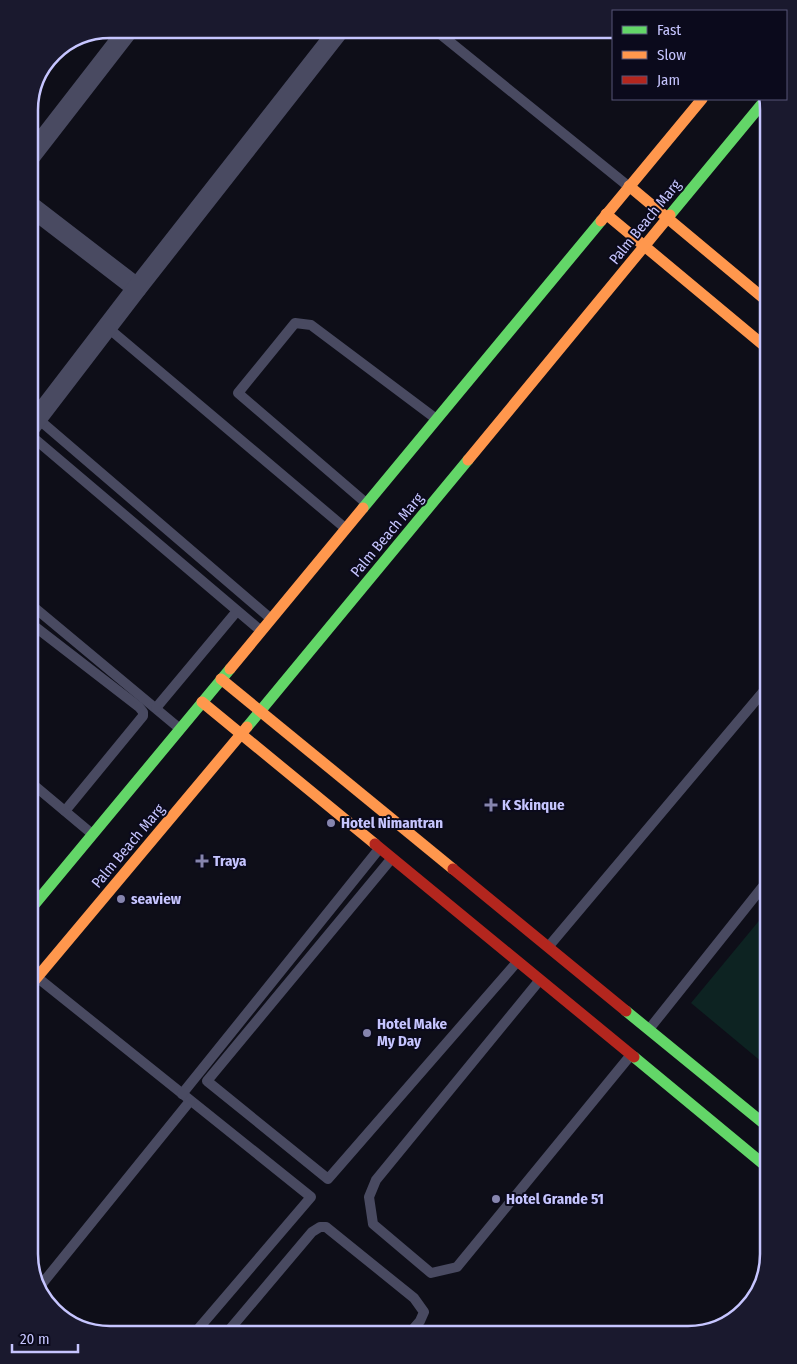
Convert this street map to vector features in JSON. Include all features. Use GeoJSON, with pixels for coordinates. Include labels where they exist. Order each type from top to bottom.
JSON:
{"type":"FeatureCollection","features":[{"type":"Feature","properties":{"kind":"main road"},"geometry":{"type":"LineString","coordinates":[[38,900],[701,100]]}},
{"type":"Feature","properties":{"kind":"main road","name":"Palm Beach Marg"},"geometry":{"type":"LineString","coordinates":[[38,976],[261,711],[760,107]]}},
{"type":"Feature","properties":{"kind":"main road"},"geometry":{"type":"LineString","coordinates":[[629,186],[760,295]]}},
{"type":"Feature","properties":{"kind":"main road"},"geometry":{"type":"LineString","coordinates":[[606,214],[760,342]]}},
{"type":"Feature","properties":{"kind":"main road"},"geometry":{"type":"LineString","coordinates":[[221,679],[760,1120]]}},
{"type":"Feature","properties":{"kind":"main road"},"geometry":{"type":"LineString","coordinates":[[202,702],[760,1161]]}},
{"type":"Feature","properties":{"kind":"street"},"geometry":{"type":"LineString","coordinates":[[38,146],[122,38]]}},
{"type":"Feature","properties":{"kind":"street"},"geometry":{"type":"LineString","coordinates":[[38,419],[137,288],[333,38]]}},
{"type":"Feature","properties":{"kind":"street"},"geometry":{"type":"LineString","coordinates":[[38,212],[137,288]]}},
{"type":"Feature","properties":{"kind":"lane"},"geometry":{"type":"LineString","coordinates":[[445,38],[629,186]]}},
{"type":"Feature","properties":{"kind":"lane"},"geometry":{"type":"LineString","coordinates":[[366,503],[238,393],[295,323],[311,325],[436,419]]}},
{"type":"Feature","properties":{"kind":"lane"},"geometry":{"type":"LineString","coordinates":[[107,327],[346,528]]}},
{"type":"Feature","properties":{"kind":"lane"},"geometry":{"type":"LineString","coordinates":[[38,432],[261,631]]}},
{"type":"Feature","properties":{"kind":"lane"},"geometry":{"type":"LineString","coordinates":[[38,432],[271,619]]}},
{"type":"Feature","properties":{"kind":"lane"},"geometry":{"type":"LineString","coordinates":[[38,610],[180,728]]}},
{"type":"Feature","properties":{"kind":"lane"},"geometry":{"type":"LineString","coordinates":[[156,708],[237,611]]}},
{"type":"Feature","properties":{"kind":"lane"},"geometry":{"type":"LineString","coordinates":[[38,629],[143,712],[143,716],[65,811]]}},
{"type":"Feature","properties":{"kind":"lane"},"geometry":{"type":"LineString","coordinates":[[548,947],[760,696]]}},
{"type":"Feature","properties":{"kind":"lane"},"geometry":{"type":"LineString","coordinates":[[38,788],[92,834]]}},
{"type":"Feature","properties":{"kind":"lane"},"geometry":{"type":"LineString","coordinates":[[43,1282],[380,848]]}},
{"type":"Feature","properties":{"kind":"lane"},"geometry":{"type":"LineString","coordinates":[[392,858],[206,1081],[328,1179],[517,962]]}},
{"type":"Feature","properties":{"kind":"lane"},"geometry":{"type":"LineString","coordinates":[[649,1029],[760,890]]}},
{"type":"Feature","properties":{"kind":"lane"},"geometry":{"type":"LineString","coordinates":[[38,978],[311,1197],[200,1326]]}},
{"type":"Feature","properties":{"kind":"lane"},"geometry":{"type":"LineString","coordinates":[[540,980],[376,1180],[369,1197],[373,1224],[431,1273],[457,1267],[631,1055]]}},
{"type":"Feature","properties":{"kind":"lane"},"geometry":{"type":"LineString","coordinates":[[233,1326],[312,1232],[320,1227],[326,1227],[414,1298],[424,1312],[416,1326]]}},
{"type":"Feature","properties":{"kind":"green space"},"geometry":{"type":"Polygon","coordinates":[[[760,920],[760,1060],[691,1003],[760,920]]]}},
{"type":"Feature","properties":{"kind":"traffic: fast"},"geometry":{"type":"LineString","coordinates":[[670,215],[760,107]]}},
{"type":"Feature","properties":{"kind":"traffic: fast"},"geometry":{"type":"LineString","coordinates":[[363,508],[601,221]]}},
{"type":"Feature","properties":{"kind":"traffic: fast"},"geometry":{"type":"LineString","coordinates":[[247,727],[468,460]]}},
{"type":"Feature","properties":{"kind":"traffic: fast"},"geometry":{"type":"LineString","coordinates":[[38,900],[230,669]]}},
{"type":"Feature","properties":{"kind":"traffic: fast"},"geometry":{"type":"LineString","coordinates":[[626,1011],[760,1120]]}},
{"type":"Feature","properties":{"kind":"traffic: fast"},"geometry":{"type":"LineString","coordinates":[[634,1057],[760,1161]]}},
{"type":"Feature","properties":{"kind":"traffic: slow"},"geometry":{"type":"LineString","coordinates":[[601,221],[701,100]]}},
{"type":"Feature","properties":{"kind":"traffic: slow"},"geometry":{"type":"LineString","coordinates":[[629,186],[760,295]]}},
{"type":"Feature","properties":{"kind":"traffic: slow"},"geometry":{"type":"LineString","coordinates":[[606,214],[760,342]]}},
{"type":"Feature","properties":{"kind":"traffic: slow"},"geometry":{"type":"LineString","coordinates":[[468,460],[670,215]]}},
{"type":"Feature","properties":{"kind":"traffic: slow"},"geometry":{"type":"LineString","coordinates":[[230,669],[363,508]]}},
{"type":"Feature","properties":{"kind":"traffic: slow"},"geometry":{"type":"LineString","coordinates":[[221,679],[453,869]]}},
{"type":"Feature","properties":{"kind":"traffic: slow"},"geometry":{"type":"LineString","coordinates":[[202,702],[375,844]]}},
{"type":"Feature","properties":{"kind":"traffic: slow"},"geometry":{"type":"LineString","coordinates":[[38,976],[247,727]]}},
{"type":"Feature","properties":{"kind":"traffic: jam"},"geometry":{"type":"LineString","coordinates":[[375,844],[634,1057]]}},
{"type":"Feature","properties":{"kind":"traffic: jam"},"geometry":{"type":"LineString","coordinates":[[453,869],[626,1011]]}},
{"type":"Feature","properties":{"kind":"place","name":"K Skinque"},"geometry":{"type":"Point","coordinates":[491,805]}},
{"type":"Feature","properties":{"kind":"place","name":"Hotel Nimantran"},"geometry":{"type":"Point","coordinates":[331,823]}},
{"type":"Feature","properties":{"kind":"place","name":"Traya"},"geometry":{"type":"Point","coordinates":[202,861]}},
{"type":"Feature","properties":{"kind":"place","name":"seaview"},"geometry":{"type":"Point","coordinates":[121,899]}},
{"type":"Feature","properties":{"kind":"place","name":"Hotel Make My Day"},"geometry":{"type":"Point","coordinates":[367,1033]}},
{"type":"Feature","properties":{"kind":"place","name":"Hotel Grande 51"},"geometry":{"type":"Point","coordinates":[496,1199]}}]}
